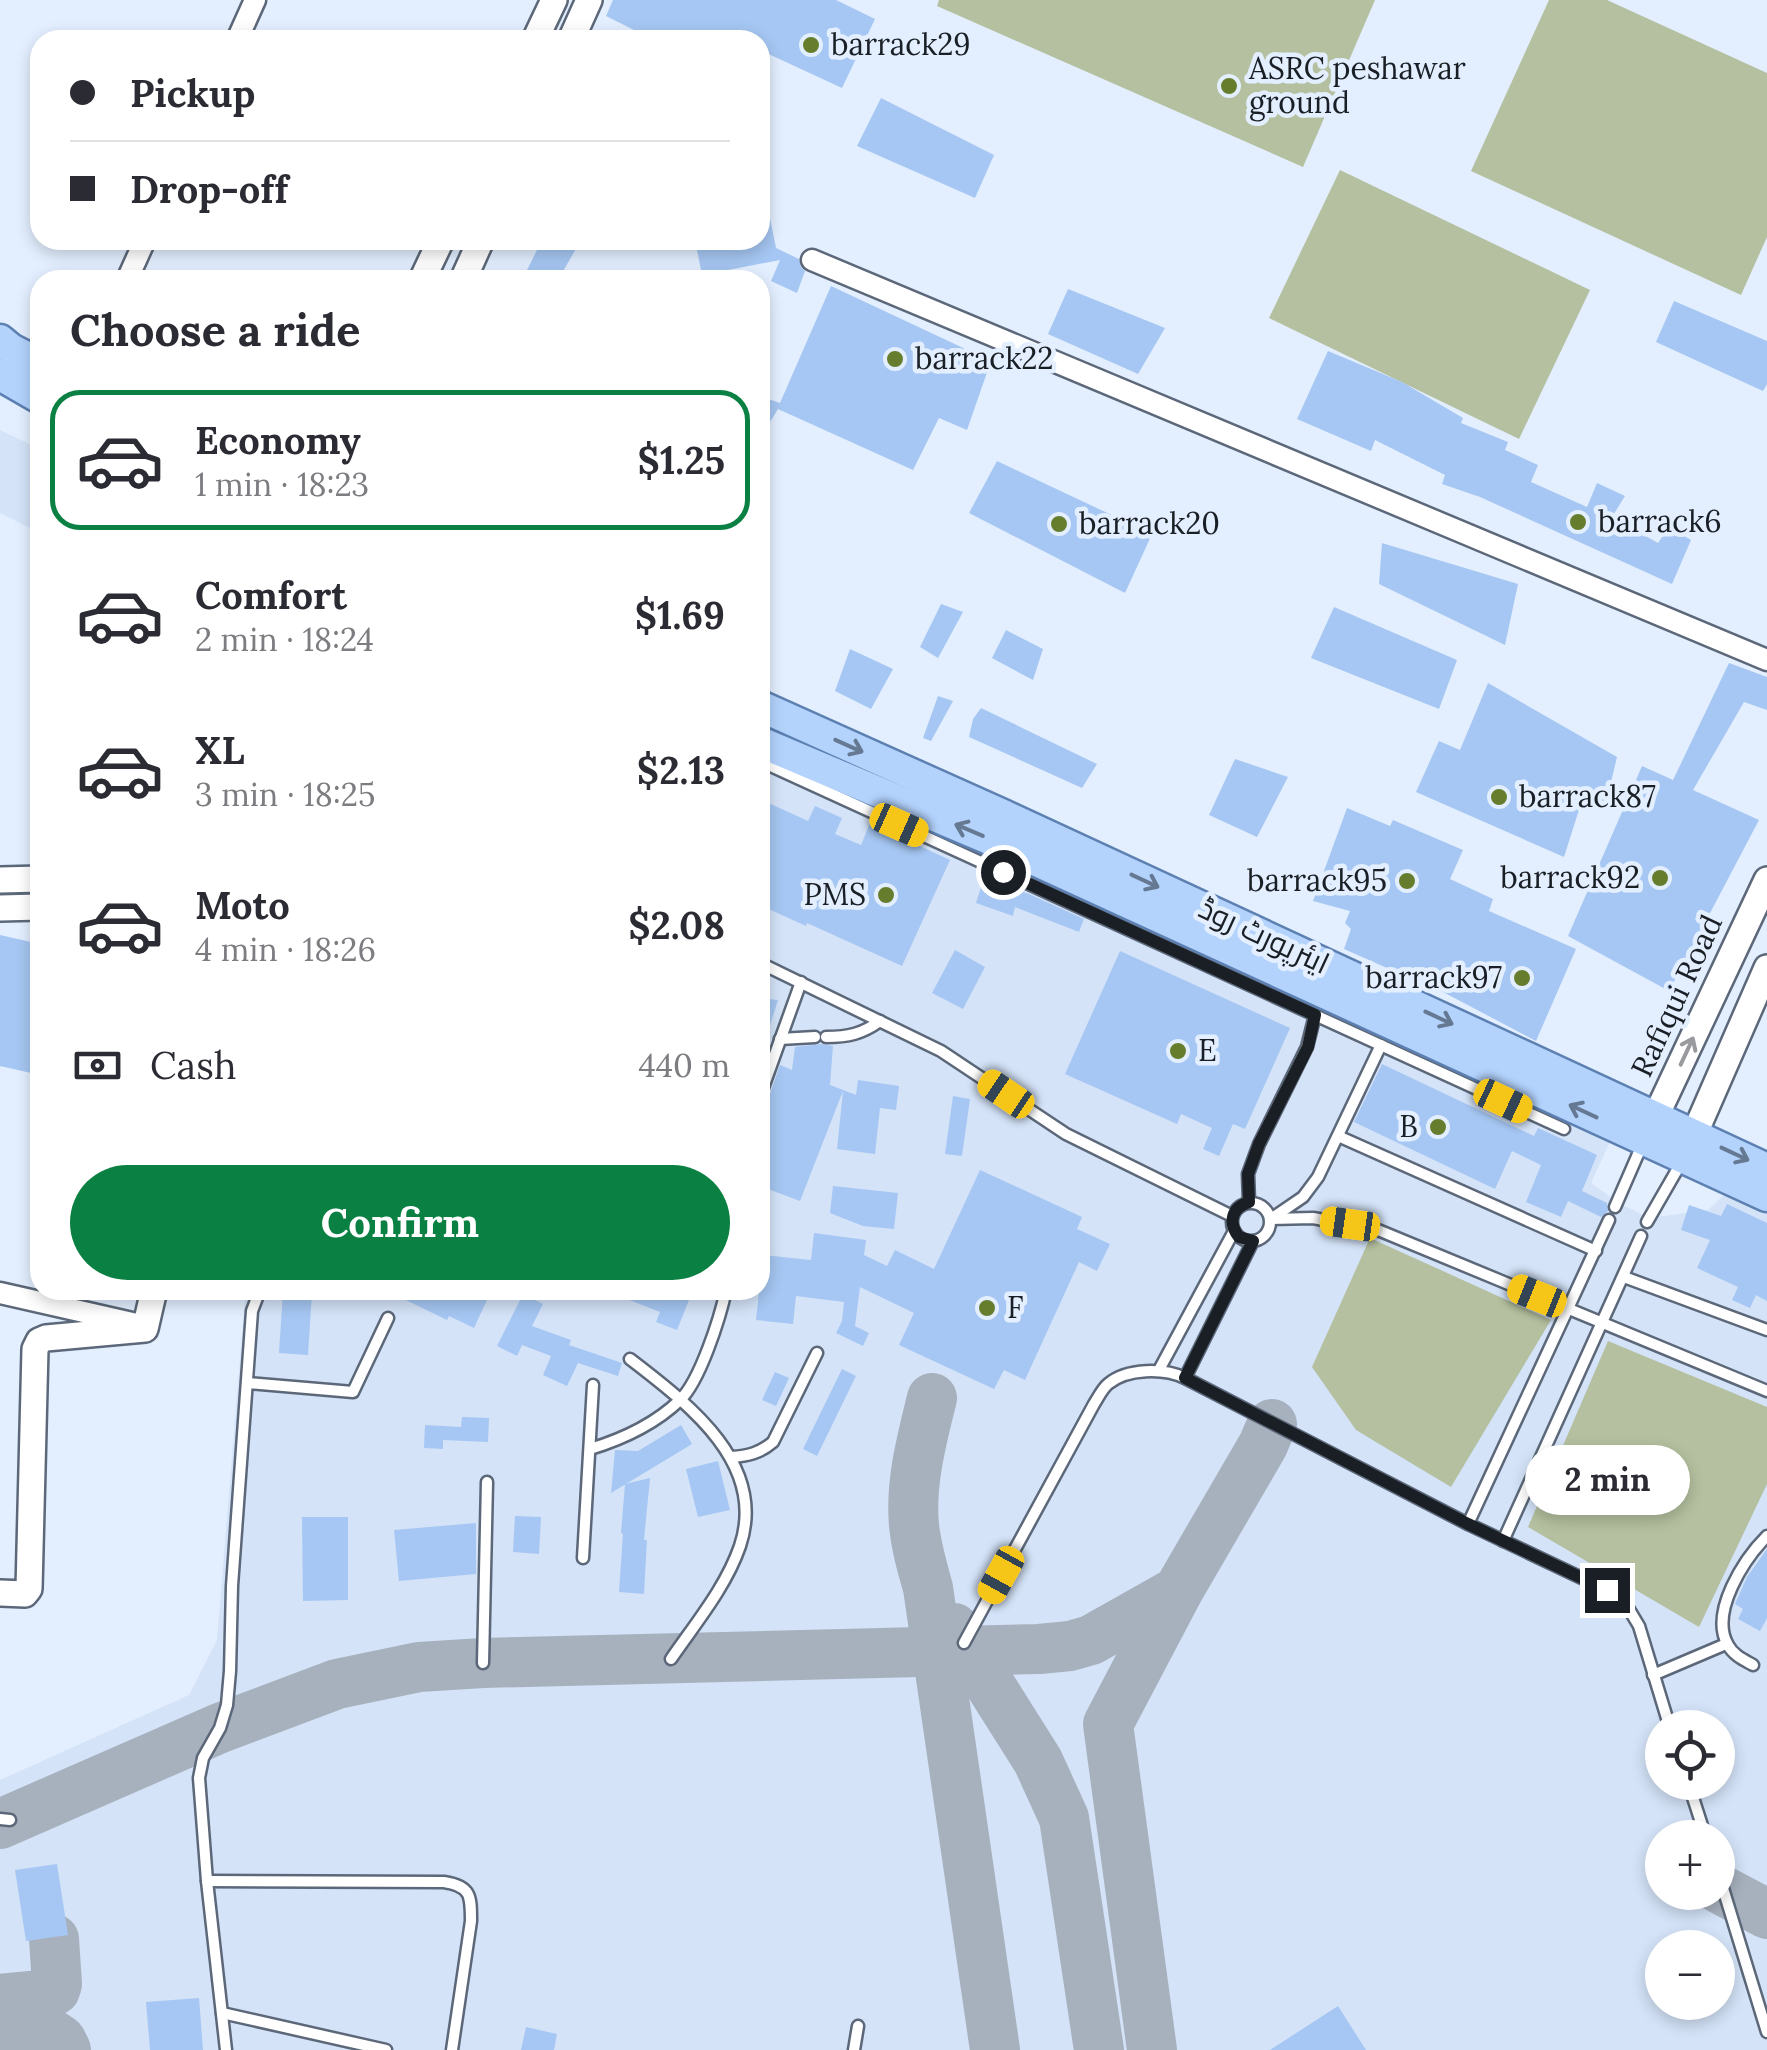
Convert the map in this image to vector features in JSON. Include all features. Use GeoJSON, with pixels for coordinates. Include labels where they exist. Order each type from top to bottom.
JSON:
{"type":"FeatureCollection","features":[{"type":"Feature","properties":{"kind":"main road"},"geometry":{"type":"LineString","coordinates":[[0,340],[30,359]]}},
{"type":"Feature","properties":{"kind":"main road"},"geometry":{"type":"LineString","coordinates":[[0,375],[30,392]]}},
{"type":"Feature","properties":{"kind":"main road","name":"ایئرپورٹ روڈ"},"geometry":{"type":"LineString","coordinates":[[770,711],[1022,824],[1650,1128]]}},
{"type":"Feature","properties":{"kind":"main road"},"geometry":{"type":"LineString","coordinates":[[770,746],[1650,1128],[1689,1146],[1767,1196]]}},
{"type":"Feature","properties":{"kind":"main road"},"geometry":{"type":"LineString","coordinates":[[1689,1146],[1767,1169]]}},
{"type":"Feature","properties":{"kind":"street"},"geometry":{"type":"LineString","coordinates":[[242,30],[255,0]]}},
{"type":"Feature","properties":{"kind":"street"},"geometry":{"type":"LineString","coordinates":[[540,30],[554,0]]}},
{"type":"Feature","properties":{"kind":"street"},"geometry":{"type":"LineString","coordinates":[[576,30],[590,0]]}},
{"type":"Feature","properties":{"kind":"street"},"geometry":{"type":"LineString","coordinates":[[812,260],[1767,660]]}},
{"type":"Feature","properties":{"kind":"street"},"geometry":{"type":"LineString","coordinates":[[0,880],[30,880]]}},
{"type":"Feature","properties":{"kind":"street","name":"Rafiqui Road"},"geometry":{"type":"LineString","coordinates":[[1650,1128],[1767,880]]}},
{"type":"Feature","properties":{"kind":"street"},"geometry":{"type":"LineString","coordinates":[[0,908],[30,907]]}},
{"type":"Feature","properties":{"kind":"street"},"geometry":{"type":"LineString","coordinates":[[1689,1146],[1767,968]]}},
{"type":"Feature","properties":{"kind":"street"},"geometry":{"type":"LineString","coordinates":[[0,1293],[30,1300]]}},
{"type":"Feature","properties":{"kind":"street"},"geometry":{"type":"LineString","coordinates":[[31,1300],[148,1326]]}},
{"type":"Feature","properties":{"kind":"street"},"geometry":{"type":"LineString","coordinates":[[0,1594],[25,1594],[29,1589],[35,1348],[46,1338],[142,1331],[148,1326],[152,1300]]}},
{"type":"Feature","properties":{"kind":"lane"},"geometry":{"type":"LineString","coordinates":[[770,767],[1564,1129]]}},
{"type":"Feature","properties":{"kind":"lane"},"geometry":{"type":"LineString","coordinates":[[770,968],[941,1051],[1066,1134],[1232,1216]]}},
{"type":"Feature","properties":{"kind":"lane"},"geometry":{"type":"LineString","coordinates":[[770,1068],[801,982]]}},
{"type":"Feature","properties":{"kind":"lane"},"geometry":{"type":"LineString","coordinates":[[1249,1202],[1248,1174],[1308,1047],[1315,1015]]}},
{"type":"Feature","properties":{"kind":"lane"},"geometry":{"type":"LineString","coordinates":[[780,1039],[854,1036],[880,1021]]}},
{"type":"Feature","properties":{"kind":"lane"},"geometry":{"type":"LineString","coordinates":[[1185,1378],[1253,1241],[1266,1234],[1270,1219],[1304,1196],[1318,1177],[1381,1045]]}},
{"type":"Feature","properties":{"kind":"lane"},"geometry":{"type":"LineString","coordinates":[[1615,1207],[1650,1128]]}},
{"type":"Feature","properties":{"kind":"lane"},"geometry":{"type":"LineString","coordinates":[[1338,1136],[1596,1250]]}},
{"type":"Feature","properties":{"kind":"lane"},"geometry":{"type":"LineString","coordinates":[[1647,1222],[1689,1146]]}},
{"type":"Feature","properties":{"kind":"lane"},"geometry":{"type":"LineString","coordinates":[[1253,1241],[1239,1237],[1232,1216],[1249,1202],[1263,1206],[1270,1219]]}},
{"type":"Feature","properties":{"kind":"lane"},"geometry":{"type":"LineString","coordinates":[[1270,1219],[1312,1218],[1378,1230],[1767,1392]]}},
{"type":"Feature","properties":{"kind":"lane"},"geometry":{"type":"LineString","coordinates":[[1468,1524],[1609,1220]]}},
{"type":"Feature","properties":{"kind":"lane"},"geometry":{"type":"LineString","coordinates":[[1159,1370],[1234,1231]]}},
{"type":"Feature","properties":{"kind":"lane"},"geometry":{"type":"LineString","coordinates":[[1504,1541],[1642,1236]]}},
{"type":"Feature","properties":{"kind":"lane"},"geometry":{"type":"LineString","coordinates":[[1624,1276],[1767,1330]]}},
{"type":"Feature","properties":{"kind":"lane"},"geometry":{"type":"LineString","coordinates":[[226,2050],[206,1881],[199,1778],[227,1705],[232,1586],[252,1310],[256,1300]]}},
{"type":"Feature","properties":{"kind":"lane"},"geometry":{"type":"LineString","coordinates":[[590,1450],[639,1430],[682,1398],[697,1372],[723,1300]]}},
{"type":"Feature","properties":{"kind":"lane"},"geometry":{"type":"LineString","coordinates":[[248,1383],[353,1392],[388,1318]]}},
{"type":"Feature","properties":{"kind":"lane"},"geometry":{"type":"LineString","coordinates":[[731,1457],[750,1455],[773,1442],[817,1352]]}},
{"type":"Feature","properties":{"kind":"lane"},"geometry":{"type":"LineString","coordinates":[[630,1359],[682,1398],[714,1434],[731,1457],[745,1511],[741,1544],[727,1574],[671,1659]]}},
{"type":"Feature","properties":{"kind":"lane"},"geometry":{"type":"LineString","coordinates":[[964,1644],[1108,1384],[1159,1370],[1185,1378],[1468,1524],[1607,1590],[1627,1606],[1639,1626],[1665,1710]]}},
{"type":"Feature","properties":{"kind":"lane"},"geometry":{"type":"LineString","coordinates":[[583,1558],[593,1385]]}},
{"type":"Feature","properties":{"kind":"lane"},"geometry":{"type":"LineString","coordinates":[[483,1662],[488,1482]]}},
{"type":"Feature","properties":{"kind":"lane"},"geometry":{"type":"LineString","coordinates":[[1753,1665],[1726,1644],[1722,1613],[1728,1594],[1755,1548],[1767,1536]]}},
{"type":"Feature","properties":{"kind":"lane"},"geometry":{"type":"LineString","coordinates":[[1654,1675],[1726,1644]]}},
{"type":"Feature","properties":{"kind":"lane"},"geometry":{"type":"LineString","coordinates":[[206,1881],[458,1884],[468,1891],[472,1901],[452,2050]]}},
{"type":"Feature","properties":{"kind":"lane"},"geometry":{"type":"LineString","coordinates":[[1730,1910],[1767,2032]]}},
{"type":"Feature","properties":{"kind":"lane"},"geometry":{"type":"LineString","coordinates":[[222,2013],[386,2050]]}},
{"type":"Feature","properties":{"kind":"lane"},"geometry":{"type":"LineString","coordinates":[[854,2050],[858,2026]]}},
{"type":"Feature","properties":{"kind":"shaded area"},"geometry":{"type":"Polygon","coordinates":[[[0,430],[30,444],[30,528],[0,513],[0,430]]]}},
{"type":"Feature","properties":{"kind":"shaded area"},"geometry":{"type":"Polygon","coordinates":[[[770,756],[1613,1135],[1591,1183],[1649,1218],[1708,1210],[1726,1193],[1767,1213],[1767,2050],[0,2050],[0,1780],[189,1695],[217,1640],[245,1300],[770,1300],[770,756]]]}},
{"type":"Feature","properties":{"kind":"green space","name":"ASRC peshawar ground"},"geometry":{"type":"Polygon","coordinates":[[[939,0],[1375,0],[1303,167],[937,6],[939,0]]]}},
{"type":"Feature","properties":{"kind":"green space"},"geometry":{"type":"Polygon","coordinates":[[[1549,0],[1607,0],[1767,73],[1767,237],[1741,295],[1471,171],[1549,0]]]}},
{"type":"Feature","properties":{"kind":"green space"},"geometry":{"type":"Polygon","coordinates":[[[1340,170],[1590,290],[1519,439],[1269,318],[1340,170]]]}},
{"type":"Feature","properties":{"kind":"green space"},"geometry":{"type":"Polygon","coordinates":[[[1370,1238],[1551,1320],[1451,1487],[1356,1430],[1312,1367],[1370,1238]]]}},
{"type":"Feature","properties":{"kind":"green space"},"geometry":{"type":"Polygon","coordinates":[[[1608,1341],[1767,1407],[1767,1484],[1699,1627],[1528,1527],[1608,1341]]]}},
{"type":"Feature","properties":{"kind":"building","name":"barrack29"},"geometry":{"type":"Polygon","coordinates":[[[613,0],[836,0],[875,19],[842,88],[770,55],[770,30],[634,30],[606,16],[613,0]]]}},
{"type":"Feature","properties":{"kind":"building"},"geometry":{"type":"Polygon","coordinates":[[[881,98],[994,155],[975,198],[857,146],[881,98]]]}},
{"type":"Feature","properties":{"kind":"building"},"geometry":{"type":"Polygon","coordinates":[[[770,218],[776,248],[799,259],[805,271],[797,293],[771,281],[780,260],[728,270],[701,270],[697,250],[770,250],[770,218]]]}},
{"type":"Feature","properties":{"kind":"building"},"geometry":{"type":"Polygon","coordinates":[[[537,250],[575,250],[564,270],[527,270],[537,250]]]}},
{"type":"Feature","properties":{"kind":"building","name":"barrack22"},"geometry":{"type":"Polygon","coordinates":[[[831,286],[991,361],[967,430],[939,418],[913,470],[778,409],[770,422],[770,400],[780,403],[831,286]]]}},
{"type":"Feature","properties":{"kind":"building"},"geometry":{"type":"Polygon","coordinates":[[[1068,289],[1165,328],[1138,374],[1048,334],[1068,289]]]}},
{"type":"Feature","properties":{"kind":"building"},"geometry":{"type":"Polygon","coordinates":[[[1674,301],[1767,341],[1767,384],[1763,391],[1656,342],[1674,301]]]}},
{"type":"Feature","properties":{"kind":"building"},"geometry":{"type":"Polygon","coordinates":[[[1328,351],[1402,382],[1463,418],[1461,423],[1508,442],[1505,450],[1538,465],[1531,482],[1587,507],[1597,483],[1625,496],[1612,517],[1658,543],[1669,527],[1691,540],[1672,584],[1480,497],[1442,484],[1445,475],[1375,440],[1371,451],[1297,419],[1328,351]]]}},
{"type":"Feature","properties":{"kind":"building","name":"barrack20"},"geometry":{"type":"Polygon","coordinates":[[[997,461],[1152,534],[1125,593],[969,513],[997,461]]]}},
{"type":"Feature","properties":{"kind":"building"},"geometry":{"type":"Polygon","coordinates":[[[1382,543],[1518,584],[1505,645],[1379,584],[1382,543]]]}},
{"type":"Feature","properties":{"kind":"building"},"geometry":{"type":"Polygon","coordinates":[[[941,604],[963,612],[938,658],[920,647],[941,604]]]}},
{"type":"Feature","properties":{"kind":"building"},"geometry":{"type":"Polygon","coordinates":[[[1334,607],[1457,660],[1439,709],[1311,658],[1334,607]]]}},
{"type":"Feature","properties":{"kind":"building"},"geometry":{"type":"Polygon","coordinates":[[[1006,630],[1043,649],[1033,680],[992,658],[1006,630]]]}},
{"type":"Feature","properties":{"kind":"building"},"geometry":{"type":"Polygon","coordinates":[[[850,649],[893,669],[871,709],[835,691],[850,649]]]}},
{"type":"Feature","properties":{"kind":"building","name":"barrack92"},"geometry":{"type":"Polygon","coordinates":[[[1729,663],[1767,677],[1767,710],[1744,702],[1693,790],[1759,820],[1669,991],[1568,936],[1642,766],[1673,780],[1729,663]]]}},
{"type":"Feature","properties":{"kind":"building"},"geometry":{"type":"Polygon","coordinates":[[[1488,683],[1617,757],[1606,803],[1585,791],[1564,857],[1416,792],[1439,741],[1460,750],[1488,683]]]}},
{"type":"Feature","properties":{"kind":"building"},"geometry":{"type":"Polygon","coordinates":[[[938,696],[953,701],[931,741],[923,738],[938,696]]]}},
{"type":"Feature","properties":{"kind":"building"},"geometry":{"type":"Polygon","coordinates":[[[981,708],[1097,764],[1082,788],[969,737],[973,719],[981,708]]]}},
{"type":"Feature","properties":{"kind":"building"},"geometry":{"type":"Polygon","coordinates":[[[1235,759],[1288,777],[1257,837],[1209,815],[1235,759]]]}},
{"type":"Feature","properties":{"kind":"building"},"geometry":{"type":"Polygon","coordinates":[[[770,804],[808,821],[815,806],[842,818],[835,834],[861,845],[870,823],[950,860],[902,966],[807,923],[806,926],[770,910],[770,804]]]}},
{"type":"Feature","properties":{"kind":"building"},"geometry":{"type":"Polygon","coordinates":[[[1347,808],[1390,826],[1393,820],[1463,850],[1450,879],[1493,899],[1489,911],[1576,949],[1536,1041],[1407,973],[1405,976],[1344,949],[1351,929],[1345,923],[1350,911],[1313,901],[1347,808]]]}},
{"type":"Feature","properties":{"kind":"building"},"geometry":{"type":"Polygon","coordinates":[[[984,878],[1084,919],[1079,932],[1015,907],[1013,916],[976,903],[984,878]]]}},
{"type":"Feature","properties":{"kind":"building"},"geometry":{"type":"Polygon","coordinates":[[[0,935],[30,942],[30,1073],[0,1066],[0,935]]]}},
{"type":"Feature","properties":{"kind":"building"},"geometry":{"type":"Polygon","coordinates":[[[955,950],[985,967],[963,1009],[932,993],[955,950]]]}},
{"type":"Feature","properties":{"kind":"building","name":"E"},"geometry":{"type":"Polygon","coordinates":[[[1120,951],[1290,1028],[1245,1129],[1233,1124],[1219,1156],[1203,1149],[1212,1128],[1181,1114],[1177,1124],[1065,1074],[1120,951]]]}},
{"type":"Feature","properties":{"kind":"building"},"geometry":{"type":"Polygon","coordinates":[[[770,999],[778,1000],[770,1025],[770,999]]]}},
{"type":"Feature","properties":{"kind":"building"},"geometry":{"type":"Polygon","coordinates":[[[833,1046],[830,1085],[856,1095],[858,1080],[899,1086],[896,1110],[880,1108],[875,1154],[837,1149],[843,1091],[800,1201],[770,1190],[770,1094],[780,1065],[792,1070],[795,1047],[833,1046]]]}},
{"type":"Feature","properties":{"kind":"building","name":"B"},"geometry":{"type":"Polygon","coordinates":[[[1382,1064],[1534,1136],[1538,1128],[1597,1155],[1582,1191],[1607,1203],[1608,1211],[1601,1217],[1568,1201],[1561,1217],[1526,1202],[1541,1165],[1512,1151],[1495,1189],[1354,1122],[1382,1064]]]}},
{"type":"Feature","properties":{"kind":"building"},"geometry":{"type":"Polygon","coordinates":[[[953,1096],[970,1099],[962,1156],[945,1154],[953,1096]]]}},
{"type":"Feature","properties":{"kind":"building","name":"F"},"geometry":{"type":"Polygon","coordinates":[[[980,1170],[1082,1217],[1077,1229],[1110,1244],[1097,1271],[1079,1262],[1025,1380],[1004,1370],[994,1389],[899,1345],[914,1313],[860,1287],[855,1326],[869,1333],[863,1346],[836,1333],[844,1302],[796,1296],[793,1324],[756,1320],[758,1300],[770,1300],[770,1256],[811,1260],[814,1233],[866,1240],[864,1255],[887,1266],[895,1250],[934,1269],[980,1170]]]}},
{"type":"Feature","properties":{"kind":"building"},"geometry":{"type":"Polygon","coordinates":[[[833,1186],[898,1193],[894,1229],[863,1226],[830,1213],[833,1186]]]}},
{"type":"Feature","properties":{"kind":"building"},"geometry":{"type":"Polygon","coordinates":[[[1727,1204],[1767,1223],[1767,1301],[1756,1295],[1750,1308],[1732,1300],[1738,1287],[1697,1268],[1710,1240],[1681,1230],[1689,1205],[1721,1216],[1727,1204]]]}},
{"type":"Feature","properties":{"kind":"building"},"geometry":{"type":"Polygon","coordinates":[[[282,1300],[312,1300],[308,1355],[279,1353],[282,1300]]]}},
{"type":"Feature","properties":{"kind":"building"},"geometry":{"type":"Polygon","coordinates":[[[406,1300],[487,1300],[474,1328],[449,1316],[447,1320],[406,1300]]]}},
{"type":"Feature","properties":{"kind":"building"},"geometry":{"type":"Polygon","coordinates":[[[520,1300],[535,1300],[543,1304],[532,1326],[571,1340],[569,1345],[622,1363],[618,1376],[578,1363],[567,1386],[543,1375],[551,1356],[522,1345],[517,1356],[497,1346],[520,1300]]]}},
{"type":"Feature","properties":{"kind":"building"},"geometry":{"type":"Polygon","coordinates":[[[629,1300],[689,1300],[677,1330],[656,1322],[660,1312],[629,1300]]]}},
{"type":"Feature","properties":{"kind":"building"},"geometry":{"type":"Polygon","coordinates":[[[842,1369],[856,1376],[817,1456],[803,1449],[842,1369]]]}},
{"type":"Feature","properties":{"kind":"building"},"geometry":{"type":"Polygon","coordinates":[[[775,1372],[789,1378],[776,1406],[762,1400],[775,1372]]]}},
{"type":"Feature","properties":{"kind":"building"},"geometry":{"type":"Polygon","coordinates":[[[462,1417],[489,1418],[488,1442],[443,1440],[443,1449],[424,1448],[425,1425],[461,1427],[462,1417]]]}},
{"type":"Feature","properties":{"kind":"building"},"geometry":{"type":"Polygon","coordinates":[[[681,1425],[692,1444],[611,1493],[615,1450],[638,1451],[681,1425]]]}},
{"type":"Feature","properties":{"kind":"building"},"geometry":{"type":"Polygon","coordinates":[[[718,1461],[730,1510],[698,1517],[686,1469],[718,1461]]]}},
{"type":"Feature","properties":{"kind":"building"},"geometry":{"type":"Polygon","coordinates":[[[650,1478],[644,1594],[619,1592],[625,1484],[650,1478]]]}},
{"type":"Feature","properties":{"kind":"building"},"geometry":{"type":"Polygon","coordinates":[[[515,1516],[541,1517],[539,1554],[513,1552],[515,1516]]]}},
{"type":"Feature","properties":{"kind":"building"},"geometry":{"type":"Polygon","coordinates":[[[302,1517],[348,1517],[348,1600],[303,1601],[302,1517]]]}},
{"type":"Feature","properties":{"kind":"building"},"geometry":{"type":"Polygon","coordinates":[[[476,1523],[476,1574],[399,1581],[394,1530],[476,1523]]]}},
{"type":"Feature","properties":{"kind":"building"},"geometry":{"type":"Polygon","coordinates":[[[1767,1549],[1767,1618],[1760,1631],[1738,1619],[1743,1609],[1735,1604],[1747,1577],[1767,1549]]]}},
{"type":"Feature","properties":{"kind":"building"},"geometry":{"type":"Polygon","coordinates":[[[57,1864],[68,1935],[26,1941],[15,1870],[57,1864]]]}},
{"type":"Feature","properties":{"kind":"building"},"geometry":{"type":"Polygon","coordinates":[[[199,1998],[203,2050],[150,2050],[146,2002],[199,1998]]]}},
{"type":"Feature","properties":{"kind":"building"},"geometry":{"type":"Polygon","coordinates":[[[1338,2006],[1366,2050],[1270,2050],[1338,2006]]]}},
{"type":"Feature","properties":{"kind":"building"},"geometry":{"type":"Polygon","coordinates":[[[526,2027],[557,2034],[554,2050],[521,2050],[526,2027]]]}},
{"type":"Feature","properties":{"kind":"taxiway"},"geometry":{"type":"LineString","coordinates":[[932,1398],[915,1477],[914,1525],[928,1588],[995,2050]]}},
{"type":"Feature","properties":{"kind":"taxiway"},"geometry":{"type":"LineString","coordinates":[[0,1824],[220,1728],[337,1684],[419,1667],[1039,1649],[1091,1640],[1178,1591],[1272,1424]]}},
{"type":"Feature","properties":{"kind":"taxiway"},"geometry":{"type":"LineString","coordinates":[[1152,2050],[1108,1724],[1178,1591]]}},
{"type":"Feature","properties":{"kind":"taxiway"},"geometry":{"type":"LineString","coordinates":[[954,1628],[1038,1761],[1064,1818],[1099,2050]]}},
{"type":"Feature","properties":{"kind":"taxiway"},"geometry":{"type":"LineString","coordinates":[[1735,1897],[1767,1914]]}},
{"type":"Feature","properties":{"kind":"taxiway"},"geometry":{"type":"LineString","coordinates":[[0,1999],[55,1990],[54,1939]]}},
{"type":"Feature","properties":{"kind":"taxiway"},"geometry":{"type":"LineString","coordinates":[[0,2043],[55,2036],[66,2050]]}},
{"type":"Feature","properties":{"kind":"place","name":"barrack29"},"geometry":{"type":"Point","coordinates":[811,45]}},
{"type":"Feature","properties":{"kind":"place","name":"ASRC peshawar ground"},"geometry":{"type":"Point","coordinates":[1229,86]}},
{"type":"Feature","properties":{"kind":"place","name":"barrack22"},"geometry":{"type":"Point","coordinates":[895,359]}},
{"type":"Feature","properties":{"kind":"place","name":"barrack6"},"geometry":{"type":"Point","coordinates":[1578,522]}},
{"type":"Feature","properties":{"kind":"place","name":"barrack20"},"geometry":{"type":"Point","coordinates":[1059,524]}},
{"type":"Feature","properties":{"kind":"place","name":"barrack87"},"geometry":{"type":"Point","coordinates":[1499,797]}},
{"type":"Feature","properties":{"kind":"place","name":"barrack92"},"geometry":{"type":"Point","coordinates":[1660,878]}},
{"type":"Feature","properties":{"kind":"place","name":"barrack95"},"geometry":{"type":"Point","coordinates":[1407,881]}},
{"type":"Feature","properties":{"kind":"place","name":"PMS"},"geometry":{"type":"Point","coordinates":[886,895]}},
{"type":"Feature","properties":{"kind":"place","name":"barrack97"},"geometry":{"type":"Point","coordinates":[1522,978]}},
{"type":"Feature","properties":{"kind":"place","name":"E"},"geometry":{"type":"Point","coordinates":[1178,1051]}},
{"type":"Feature","properties":{"kind":"place","name":"B"},"geometry":{"type":"Point","coordinates":[1438,1127]}},
{"type":"Feature","properties":{"kind":"place","name":"F"},"geometry":{"type":"Point","coordinates":[987,1308]}},
{"type":"Feature","properties":{"kind":"route"},"geometry":{"type":"LineString","coordinates":[[1003,872],[1315,1015],[1308,1047],[1248,1174],[1249,1202],[1232,1216],[1239,1237],[1253,1241],[1185,1378],[1468,1524],[1607,1590]]}}]}
